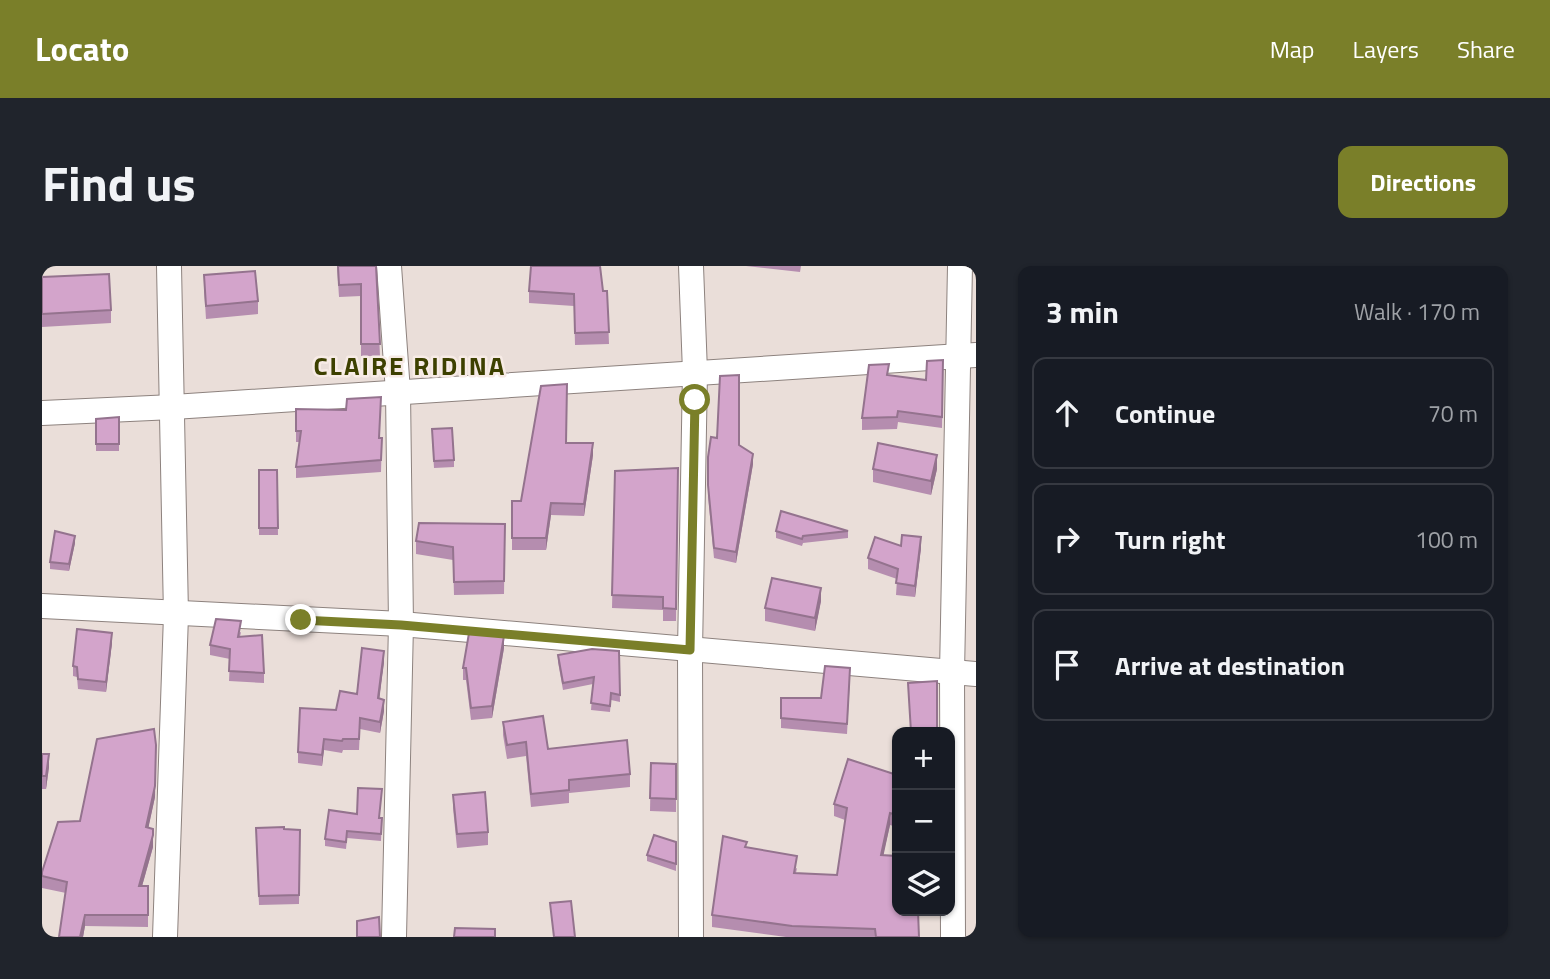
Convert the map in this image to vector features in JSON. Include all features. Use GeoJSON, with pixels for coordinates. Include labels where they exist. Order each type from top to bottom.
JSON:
{"type":"FeatureCollection","features":[{"type":"Feature","properties":{"kind":"street"},"geometry":{"type":"LineString","coordinates":[[165,937],[176,615],[169,266]]}},
{"type":"Feature","properties":{"kind":"street"},"geometry":{"type":"LineString","coordinates":[[390,266],[398,392],[401,625],[394,937]]}},
{"type":"Feature","properties":{"kind":"street"},"geometry":{"type":"LineString","coordinates":[[691,266],[695,372],[690,650],[691,937]]}},
{"type":"Feature","properties":{"kind":"street"},"geometry":{"type":"LineString","coordinates":[[953,937],[964,674],[968,356],[960,266]]}},
{"type":"Feature","properties":{"kind":"street"},"geometry":{"type":"LineString","coordinates":[[42,413],[173,408],[968,356]]}},
{"type":"Feature","properties":{"kind":"street"},"geometry":{"type":"LineString","coordinates":[[42,606],[401,625],[964,674]]}},
{"type":"Feature","properties":{"kind":"building"},"geometry":{"type":"Polygon","coordinates":[[[338,266],[376,266],[380,344],[361,344],[361,284],[339,285],[338,266]]]}},
{"type":"Feature","properties":{"kind":"building"},"geometry":{"type":"Polygon","coordinates":[[[531,266],[600,266],[603,291],[607,291],[609,332],[575,333],[574,294],[529,291],[531,266]]]}},
{"type":"Feature","properties":{"kind":"building"},"geometry":{"type":"Polygon","coordinates":[[[255,271],[258,301],[206,306],[204,275],[255,271]]]}},
{"type":"Feature","properties":{"kind":"building"},"geometry":{"type":"Polygon","coordinates":[[[109,274],[111,310],[42,314],[42,277],[109,274]]]}},
{"type":"Feature","properties":{"kind":"building"},"geometry":{"type":"Polygon","coordinates":[[[943,360],[942,417],[898,411],[897,417],[862,418],[869,365],[889,364],[887,375],[926,380],[927,361],[943,360]]]}},
{"type":"Feature","properties":{"kind":"building"},"geometry":{"type":"Polygon","coordinates":[[[739,375],[739,445],[753,454],[736,552],[714,548],[708,457],[711,437],[717,438],[720,376],[739,375]]]}},
{"type":"Feature","properties":{"kind":"building"},"geometry":{"type":"Polygon","coordinates":[[[567,384],[566,443],[593,443],[584,504],[551,503],[546,538],[512,538],[512,501],[521,501],[541,386],[567,384]]]}},
{"type":"Feature","properties":{"kind":"building"},"geometry":{"type":"Polygon","coordinates":[[[381,397],[381,460],[296,467],[301,431],[296,431],[296,409],[346,410],[347,399],[381,397]]]}},
{"type":"Feature","properties":{"kind":"building"},"geometry":{"type":"Polygon","coordinates":[[[119,417],[119,444],[96,444],[96,419],[119,417]]]}},
{"type":"Feature","properties":{"kind":"building"},"geometry":{"type":"Polygon","coordinates":[[[452,428],[454,460],[434,461],[432,429],[452,428]]]}},
{"type":"Feature","properties":{"kind":"building"},"geometry":{"type":"Polygon","coordinates":[[[878,443],[937,455],[931,481],[873,469],[878,443]]]}},
{"type":"Feature","properties":{"kind":"building"},"geometry":{"type":"Polygon","coordinates":[[[678,468],[676,609],[663,608],[663,597],[612,595],[615,471],[678,468]]]}},
{"type":"Feature","properties":{"kind":"building"},"geometry":{"type":"Polygon","coordinates":[[[259,470],[277,470],[278,528],[259,528],[259,470]]]}},
{"type":"Feature","properties":{"kind":"building"},"geometry":{"type":"Polygon","coordinates":[[[781,511],[848,531],[803,536],[802,539],[776,531],[781,511]]]}},
{"type":"Feature","properties":{"kind":"building"},"geometry":{"type":"Polygon","coordinates":[[[419,523],[505,524],[504,581],[454,582],[453,547],[416,541],[419,523]]]}},
{"type":"Feature","properties":{"kind":"building"},"geometry":{"type":"Polygon","coordinates":[[[55,531],[75,536],[69,564],[50,562],[55,531]]]}},
{"type":"Feature","properties":{"kind":"building"},"geometry":{"type":"Polygon","coordinates":[[[902,535],[921,537],[915,586],[896,583],[898,569],[868,558],[875,537],[901,546],[902,535]]]}},
{"type":"Feature","properties":{"kind":"building"},"geometry":{"type":"Polygon","coordinates":[[[772,578],[821,588],[815,618],[765,608],[772,578]]]}},
{"type":"Feature","properties":{"kind":"building"},"geometry":{"type":"Polygon","coordinates":[[[216,619],[241,621],[238,637],[262,635],[264,673],[229,671],[230,649],[210,645],[216,619]]]}},
{"type":"Feature","properties":{"kind":"building"},"geometry":{"type":"Polygon","coordinates":[[[77,629],[112,633],[106,682],[78,679],[77,667],[73,666],[77,629]]]}},
{"type":"Feature","properties":{"kind":"building"},"geometry":{"type":"Polygon","coordinates":[[[469,633],[504,636],[492,706],[471,708],[466,668],[463,668],[469,633]]]}},
{"type":"Feature","properties":{"kind":"building"},"geometry":{"type":"Polygon","coordinates":[[[362,648],[384,651],[378,698],[384,700],[380,722],[360,718],[359,739],[324,739],[322,755],[298,752],[300,708],[336,710],[340,691],[357,694],[362,648]]]}},
{"type":"Feature","properties":{"kind":"building"},"geometry":{"type":"Polygon","coordinates":[[[592,649],[619,651],[620,695],[611,693],[610,706],[591,703],[594,677],[563,683],[558,655],[592,649]]]}},
{"type":"Feature","properties":{"kind":"building"},"geometry":{"type":"Polygon","coordinates":[[[825,666],[850,668],[847,724],[781,718],[781,698],[821,698],[825,666]]]}},
{"type":"Feature","properties":{"kind":"building"},"geometry":{"type":"Polygon","coordinates":[[[937,681],[937,727],[911,727],[908,683],[937,681]]]}},
{"type":"Feature","properties":{"kind":"building"},"geometry":{"type":"Polygon","coordinates":[[[543,716],[548,749],[627,740],[630,774],[569,780],[569,790],[531,794],[526,742],[507,745],[503,722],[543,716]]]}},
{"type":"Feature","properties":{"kind":"building"},"geometry":{"type":"Polygon","coordinates":[[[154,729],[155,786],[146,827],[153,829],[153,835],[139,886],[148,886],[148,915],[85,915],[80,937],[59,937],[67,882],[42,876],[58,822],[80,821],[97,739],[154,729]]]}},
{"type":"Feature","properties":{"kind":"building"},"geometry":{"type":"Polygon","coordinates":[[[42,754],[49,754],[46,776],[42,776],[42,754]]]}},
{"type":"Feature","properties":{"kind":"building"},"geometry":{"type":"Polygon","coordinates":[[[848,759],[892,773],[892,814],[881,855],[892,856],[892,916],[918,916],[919,937],[876,937],[875,929],[792,926],[712,915],[723,836],[747,842],[745,847],[797,856],[794,873],[837,875],[847,808],[834,804],[848,759]]]}},
{"type":"Feature","properties":{"kind":"building"},"geometry":{"type":"Polygon","coordinates":[[[651,763],[676,764],[676,799],[650,798],[651,763]]]}},
{"type":"Feature","properties":{"kind":"building"},"geometry":{"type":"Polygon","coordinates":[[[358,788],[382,789],[379,818],[382,818],[381,834],[347,831],[346,842],[325,839],[329,810],[357,814],[358,788]]]}},
{"type":"Feature","properties":{"kind":"building"},"geometry":{"type":"Polygon","coordinates":[[[485,792],[488,832],[457,834],[453,795],[485,792]]]}},
{"type":"Feature","properties":{"kind":"building"},"geometry":{"type":"Polygon","coordinates":[[[284,827],[300,830],[299,895],[259,896],[256,828],[284,827]]]}},
{"type":"Feature","properties":{"kind":"building"},"geometry":{"type":"Polygon","coordinates":[[[654,835],[676,842],[676,864],[647,855],[654,835]]]}},
{"type":"Feature","properties":{"kind":"building"},"geometry":{"type":"Polygon","coordinates":[[[571,901],[575,937],[554,937],[550,903],[571,901]]]}},
{"type":"Feature","properties":{"kind":"building"},"geometry":{"type":"Polygon","coordinates":[[[379,917],[380,937],[357,937],[357,921],[379,917]]]}},
{"type":"Feature","properties":{"kind":"building"},"geometry":{"type":"Polygon","coordinates":[[[455,928],[495,929],[495,937],[454,937],[455,928]]]}},
{"type":"Feature","properties":{"kind":"district","name":"CLAIRE RIDINA"},"geometry":{"type":"Point","coordinates":[410,366]}},
{"type":"Feature","properties":{"kind":"route"},"geometry":{"type":"LineString","coordinates":[[301,620],[401,625],[690,650],[695,400]]}}]}
